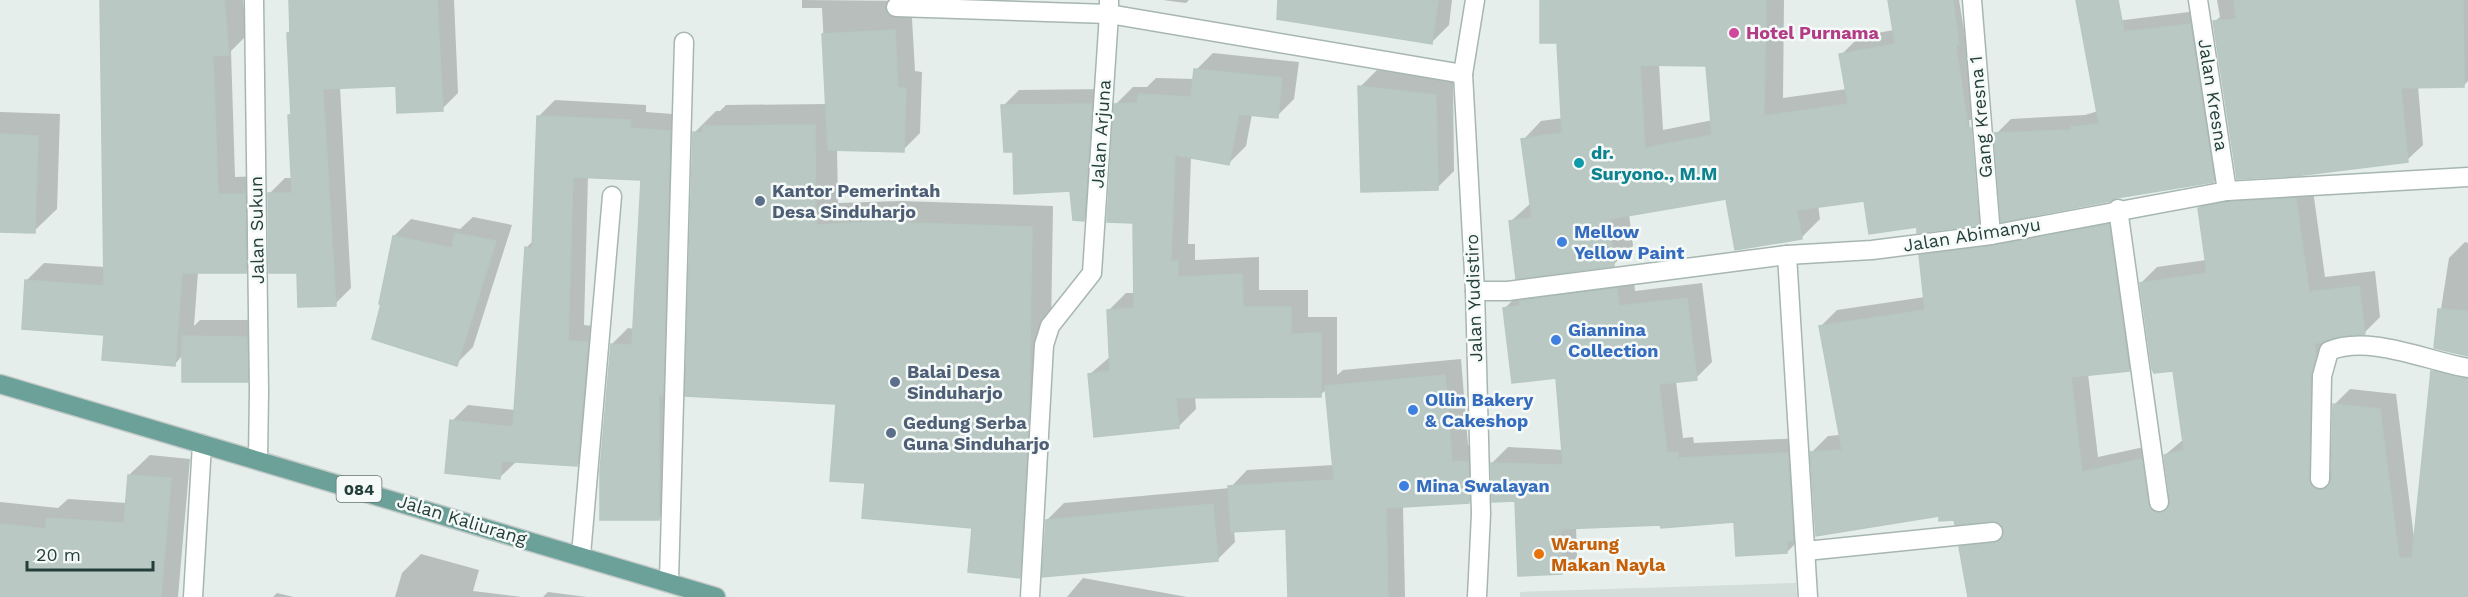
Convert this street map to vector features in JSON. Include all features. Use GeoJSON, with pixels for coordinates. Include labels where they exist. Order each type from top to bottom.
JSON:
{"type":"FeatureCollection","features":[{"type":"Feature","properties":{"kind":"main road","name":"Jalan Kaliurang"},"geometry":{"type":"LineString","coordinates":[[0,384],[669,581],[716,597]]}},
{"type":"Feature","properties":{"kind":"street","name":"Jalan Sukun"},"geometry":{"type":"LineString","coordinates":[[254,0],[258,459]]}},
{"type":"Feature","properties":{"kind":"street","name":"Jalan Yudistiro"},"geometry":{"type":"LineString","coordinates":[[1475,0],[1463,74],[1475,291],[1480,514],[1477,597]]}},
{"type":"Feature","properties":{"kind":"street","name":"Gang Kresna 1"},"geometry":{"type":"LineString","coordinates":[[1972,0],[1991,235]]}},
{"type":"Feature","properties":{"kind":"street","name":"Jalan Kresna"},"geometry":{"type":"LineString","coordinates":[[2198,0],[2227,191]]}},
{"type":"Feature","properties":{"kind":"street"},"geometry":{"type":"LineString","coordinates":[[896,7],[1109,7],[1463,74]]}},
{"type":"Feature","properties":{"kind":"street","name":"Jalan Arjuna"},"geometry":{"type":"LineString","coordinates":[[1030,597],[1044,345],[1050,326],[1092,273],[1109,7]]}},
{"type":"Feature","properties":{"kind":"street"},"geometry":{"type":"LineString","coordinates":[[669,581],[684,42]]}},
{"type":"Feature","properties":{"kind":"street","name":"Jalan Abimanyu"},"geometry":{"type":"LineString","coordinates":[[1475,291],[1508,291],[1787,255],[1872,250],[1991,235],[2118,209],[2227,191],[2468,177]]}},
{"type":"Feature","properties":{"kind":"street"},"geometry":{"type":"LineString","coordinates":[[581,555],[612,196]]}},
{"type":"Feature","properties":{"kind":"street"},"geometry":{"type":"LineString","coordinates":[[2118,209],[2159,502]]}},
{"type":"Feature","properties":{"kind":"street"},"geometry":{"type":"LineString","coordinates":[[1787,255],[1808,597]]}},
{"type":"Feature","properties":{"kind":"street"},"geometry":{"type":"LineString","coordinates":[[2320,479],[2321,394],[2329,351],[2348,345],[2392,350],[2468,368]]}},
{"type":"Feature","properties":{"kind":"street"},"geometry":{"type":"LineString","coordinates":[[193,597],[202,444]]}},
{"type":"Feature","properties":{"kind":"street"},"geometry":{"type":"LineString","coordinates":[[1806,551],[1993,532]]}},
{"type":"Feature","properties":{"kind":"shaded area"},"geometry":{"type":"Polygon","coordinates":[[[1796,583],[1797,597],[1520,597],[1520,592],[1796,583]]]}},
{"type":"Feature","properties":{"kind":"building"},"geometry":{"type":"Polygon","coordinates":[[[100,0],[224,0],[229,55],[213,56],[218,194],[245,194],[246,273],[182,273],[175,366],[102,360],[104,335],[22,329],[25,280],[104,286],[100,0]]]}},
{"type":"Feature","properties":{"kind":"building"},"geometry":{"type":"Polygon","coordinates":[[[289,0],[437,0],[443,111],[397,113],[396,86],[323,89],[336,306],[298,307],[297,273],[269,273],[268,193],[292,193],[288,115],[291,115],[287,33],[290,33],[289,0]]]}},
{"type":"Feature","properties":{"kind":"building"},"geometry":{"type":"Polygon","coordinates":[[[1278,0],[1438,0],[1432,44],[1277,19],[1278,0]]]}},
{"type":"Feature","properties":{"kind":"building"},"geometry":{"type":"Polygon","coordinates":[[[1540,0],[1766,0],[1764,116],[1848,104],[1839,54],[1895,44],[1888,0],[1953,0],[1959,44],[1956,45],[1968,128],[1971,128],[1979,225],[1917,233],[1917,227],[1869,234],[1864,201],[1797,210],[1802,239],[1735,250],[1726,199],[1609,219],[1614,266],[1516,279],[1509,221],[1532,218],[1521,139],[1562,133],[1557,43],[1540,43],[1540,0]],[[1640,65],[1645,148],[1712,135],[1706,66],[1640,65]]]}},
{"type":"Feature","properties":{"kind":"building"},"geometry":{"type":"Polygon","coordinates":[[[2076,0],[2118,0],[2124,32],[2190,24],[2214,182],[2116,198],[2001,222],[1994,133],[2071,130],[2071,127],[2099,124],[2076,0]]]}},
{"type":"Feature","properties":{"kind":"building"},"geometry":{"type":"Polygon","coordinates":[[[2234,0],[2463,0],[2464,87],[2401,88],[2408,162],[2295,176],[2237,179],[2213,21],[2236,19],[2234,0]]]}},
{"type":"Feature","properties":{"kind":"building"},"geometry":{"type":"Polygon","coordinates":[[[895,30],[898,88],[906,88],[904,152],[828,150],[822,34],[895,30]]]}},
{"type":"Feature","properties":{"kind":"building"},"geometry":{"type":"Polygon","coordinates":[[[1194,69],[1282,78],[1278,118],[1239,114],[1229,165],[1175,155],[1171,261],[1178,261],[1178,277],[1242,274],[1243,307],[1291,307],[1291,334],[1321,333],[1321,397],[1176,398],[1179,428],[1094,437],[1088,374],[1110,371],[1107,310],[1134,308],[1133,223],[1107,222],[1114,104],[1137,103],[1138,94],[1191,97],[1194,69]]]}},
{"type":"Feature","properties":{"kind":"building"},"geometry":{"type":"Polygon","coordinates":[[[1358,86],[1436,95],[1438,190],[1361,192],[1358,86]]]}},
{"type":"Feature","properties":{"kind":"building"},"geometry":{"type":"Polygon","coordinates":[[[1092,104],[1084,221],[1073,220],[1070,191],[1014,194],[1013,152],[1004,152],[1001,105],[1092,104]]]}},
{"type":"Feature","properties":{"kind":"building"},"geometry":{"type":"Polygon","coordinates":[[[537,116],[631,120],[630,128],[670,131],[663,395],[659,395],[659,520],[600,520],[600,470],[611,344],[632,345],[641,180],[573,177],[568,341],[588,342],[577,466],[502,461],[500,479],[445,473],[450,420],[513,427],[525,247],[532,249],[537,116]]]}},
{"type":"Feature","properties":{"kind":"building"},"geometry":{"type":"Polygon","coordinates":[[[815,125],[816,225],[877,222],[1032,227],[1029,414],[1020,578],[968,572],[972,528],[862,518],[865,483],[830,481],[836,404],[685,396],[693,132],[703,133],[703,126],[815,125]]]}},
{"type":"Feature","properties":{"kind":"building"},"geometry":{"type":"Polygon","coordinates":[[[0,134],[38,136],[35,233],[0,232],[0,134]]]}},
{"type":"Feature","properties":{"kind":"building"},"geometry":{"type":"Polygon","coordinates":[[[2296,198],[2309,292],[2359,286],[2365,334],[2342,336],[2314,344],[2316,356],[2311,376],[2310,484],[2320,490],[2326,489],[2331,480],[2333,404],[2380,409],[2399,558],[2412,558],[2431,371],[2468,379],[2468,597],[1968,597],[1959,547],[1999,541],[2004,531],[1997,522],[1955,525],[1954,520],[1939,521],[1939,516],[1816,536],[1810,452],[1842,450],[1819,326],[1925,310],[1919,255],[1993,246],[2109,224],[2129,371],[2071,377],[2082,472],[2142,459],[2150,508],[2155,513],[2165,511],[2170,500],[2164,455],[2184,450],[2173,371],[2154,373],[2152,369],[2140,283],[2207,273],[2198,208],[2228,202],[2296,198]]]}},
{"type":"Feature","properties":{"kind":"building"},"geometry":{"type":"Polygon","coordinates":[[[455,233],[496,241],[457,366],[372,339],[381,304],[379,304],[393,236],[452,248],[455,233]]]}},
{"type":"Feature","properties":{"kind":"building"},"geometry":{"type":"Polygon","coordinates":[[[1617,288],[1619,306],[1687,298],[1697,380],[1659,384],[1667,453],[1678,452],[1678,458],[1788,453],[1793,540],[1787,541],[1787,553],[1736,556],[1734,522],[1661,528],[1660,525],[1560,529],[1562,574],[1518,576],[1515,501],[1492,502],[1491,463],[1563,465],[1556,378],[1512,383],[1503,308],[1520,306],[1519,301],[1617,288]]]}},
{"type":"Feature","properties":{"kind":"building"},"geometry":{"type":"Polygon","coordinates":[[[2438,309],[2468,311],[2468,356],[2434,348],[2438,309]]]}},
{"type":"Feature","properties":{"kind":"building"},"geometry":{"type":"Polygon","coordinates":[[[182,336],[247,337],[248,382],[182,382],[182,336]]]}},
{"type":"Feature","properties":{"kind":"building"},"geometry":{"type":"Polygon","coordinates":[[[1445,375],[1452,461],[1468,462],[1469,503],[1386,508],[1388,597],[1288,597],[1286,529],[1231,532],[1228,486],[1334,480],[1325,386],[1445,375]]]}},
{"type":"Feature","properties":{"kind":"building"},"geometry":{"type":"Polygon","coordinates":[[[128,475],[171,478],[161,597],[0,597],[0,524],[46,529],[46,518],[124,523],[128,475]]]}},
{"type":"Feature","properties":{"kind":"building"},"geometry":{"type":"Polygon","coordinates":[[[1213,504],[1218,561],[1042,577],[1046,520],[1213,504]]]}},
{"type":"Feature","properties":{"kind":"place","name":"Hotel Purnama"},"geometry":{"type":"Point","coordinates":[1734,33]}},
{"type":"Feature","properties":{"kind":"place","name":"dr. Suryono., M.M"},"geometry":{"type":"Point","coordinates":[1579,163]}},
{"type":"Feature","properties":{"kind":"place","name":"Kantor Pemerintah Desa Sinduharjo"},"geometry":{"type":"Point","coordinates":[760,201]}},
{"type":"Feature","properties":{"kind":"place","name":"Mellow Yellow Paint"},"geometry":{"type":"Point","coordinates":[1562,242]}},
{"type":"Feature","properties":{"kind":"place","name":"Giannina Collection"},"geometry":{"type":"Point","coordinates":[1556,340]}},
{"type":"Feature","properties":{"kind":"place","name":"Balai Desa Sinduharjo"},"geometry":{"type":"Point","coordinates":[895,382]}},
{"type":"Feature","properties":{"kind":"place","name":"Ollin Bakery & Cakeshop"},"geometry":{"type":"Point","coordinates":[1413,410]}},
{"type":"Feature","properties":{"kind":"place","name":"Gedung Serba Guna Sinduharjo"},"geometry":{"type":"Point","coordinates":[891,433]}},
{"type":"Feature","properties":{"kind":"place","name":"Mina Swalayan"},"geometry":{"type":"Point","coordinates":[1404,486]}},
{"type":"Feature","properties":{"kind":"place","name":"Warung Makan Nayla"},"geometry":{"type":"Point","coordinates":[1539,554]}}]}
